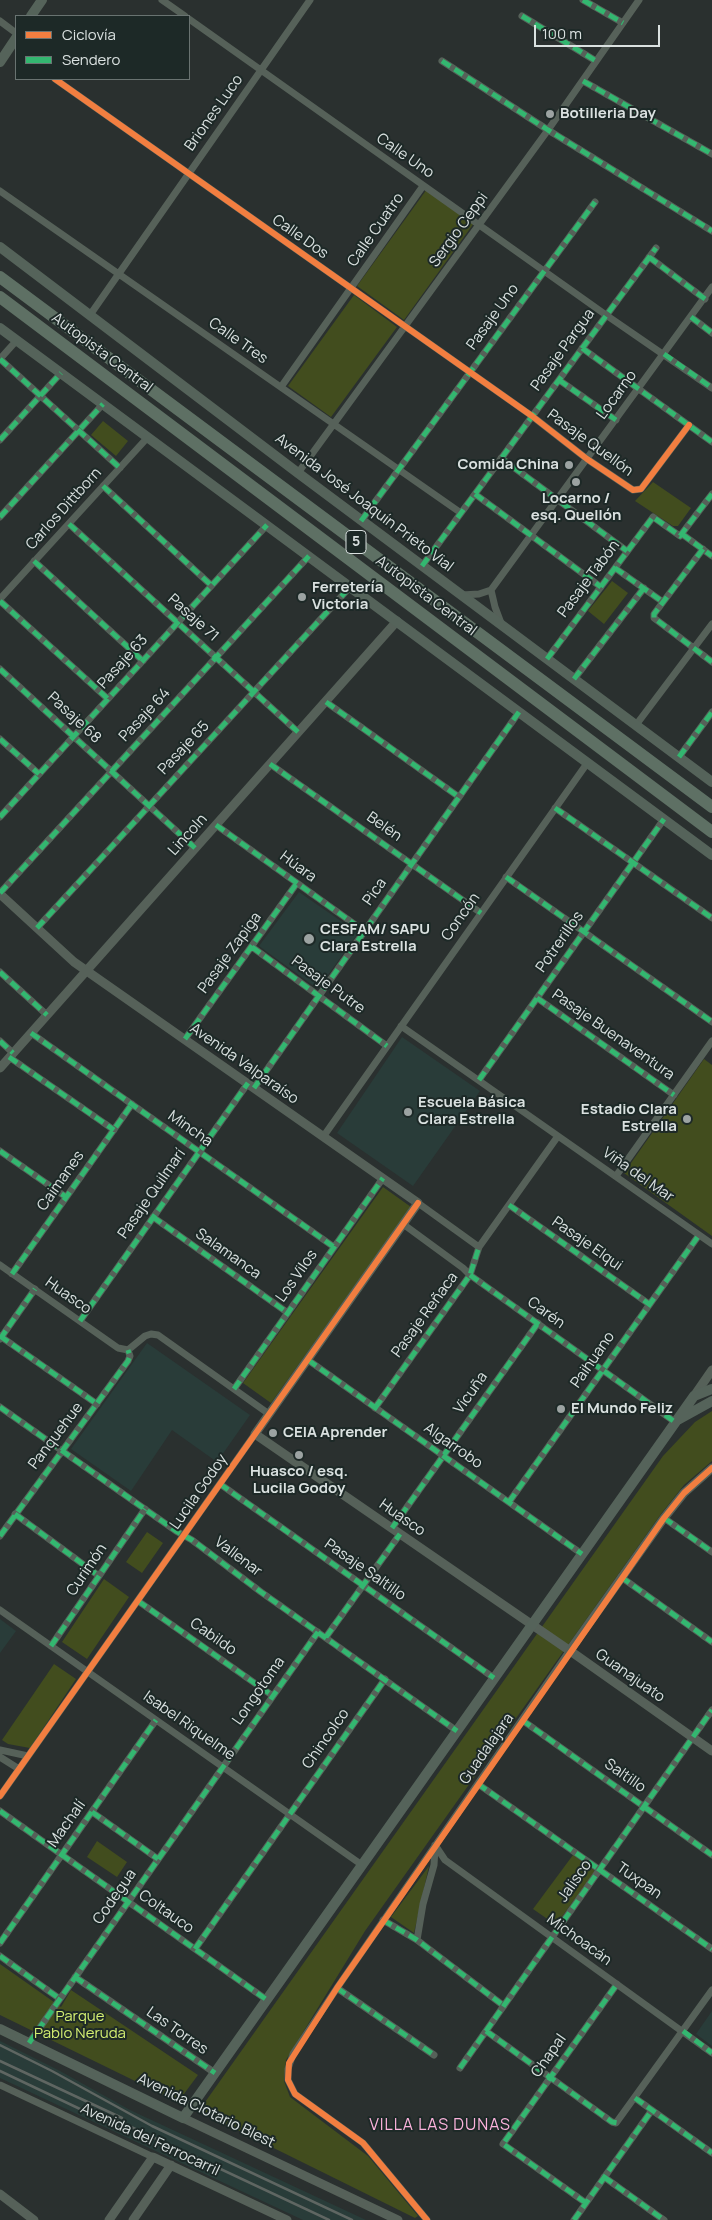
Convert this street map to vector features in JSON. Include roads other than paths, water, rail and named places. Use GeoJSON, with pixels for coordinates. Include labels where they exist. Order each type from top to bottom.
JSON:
{"type":"FeatureCollection","features":[{"type":"Feature","properties":{"kind":"highway","name":"Autopista Central"},"geometry":{"type":"LineString","coordinates":[[0,277],[712,807]]}},
{"type":"Feature","properties":{"kind":"highway","name":"Autopista Central"},"geometry":{"type":"LineString","coordinates":[[0,297],[712,832]]}},
{"type":"Feature","properties":{"kind":"main road"},"geometry":{"type":"LineString","coordinates":[[32,15],[42,0]]}},
{"type":"Feature","properties":{"kind":"main road"},"geometry":{"type":"LineString","coordinates":[[0,62],[13,49]]}},
{"type":"Feature","properties":{"kind":"main road","name":"Avenida José Joaquín Prieto Vial"},"geometry":{"type":"LineString","coordinates":[[0,247],[298,473],[712,782]]}},
{"type":"Feature","properties":{"kind":"main road"},"geometry":{"type":"LineString","coordinates":[[0,328],[712,855]]}},
{"type":"Feature","properties":{"kind":"main road"},"geometry":{"type":"LineString","coordinates":[[183,2118],[675,1422],[694,1396],[712,1389]]}},
{"type":"Feature","properties":{"kind":"main road"},"geometry":{"type":"LineString","coordinates":[[675,1422],[712,1401]]}},
{"type":"Feature","properties":{"kind":"main road","name":"Avenida Clotario Blest"},"geometry":{"type":"LineString","coordinates":[[0,2029],[183,2118]]}},
{"type":"Feature","properties":{"kind":"street"},"geometry":{"type":"LineString","coordinates":[[162,0],[184,15]]}},
{"type":"Feature","properties":{"kind":"street","name":"Briones Luco"},"geometry":{"type":"LineString","coordinates":[[90,315],[310,0]]}},
{"type":"Feature","properties":{"kind":"street"},"geometry":{"type":"LineString","coordinates":[[583,0],[623,23]]}},
{"type":"Feature","properties":{"kind":"street","name":"Sergio Ceppi"},"geometry":{"type":"LineString","coordinates":[[298,473],[548,130],[638,0]]}},
{"type":"Feature","properties":{"kind":"street"},"geometry":{"type":"LineString","coordinates":[[522,16],[596,61]]}},
{"type":"Feature","properties":{"kind":"street","name":"Calle Uno"},"geometry":{"type":"LineString","coordinates":[[190,20],[423,186],[712,388]]}},
{"type":"Feature","properties":{"kind":"street"},"geometry":{"type":"LineString","coordinates":[[0,21],[15,32]]}},
{"type":"Feature","properties":{"kind":"street"},"geometry":{"type":"LineString","coordinates":[[442,61],[548,130],[712,231]]}},
{"type":"Feature","properties":{"kind":"street","name":"Calle Dos"},"geometry":{"type":"LineString","coordinates":[[56,80],[532,416]]}},
{"type":"Feature","properties":{"kind":"street"},"geometry":{"type":"LineString","coordinates":[[583,80],[712,154]]}},
{"type":"Feature","properties":{"kind":"street","name":"Calle Cuatro"},"geometry":{"type":"LineString","coordinates":[[281,387],[423,186]]}},
{"type":"Feature","properties":{"kind":"street","name":"Calle Tres"},"geometry":{"type":"LineString","coordinates":[[0,191],[461,513]]}},
{"type":"Feature","properties":{"kind":"street","name":"Pasaje Uno"},"geometry":{"type":"LineString","coordinates":[[361,520],[595,202]]}},
{"type":"Feature","properties":{"kind":"street","name":"Pasaje Pargua"},"geometry":{"type":"LineString","coordinates":[[422,566],[656,248]]}},
{"type":"Feature","properties":{"kind":"street"},"geometry":{"type":"LineString","coordinates":[[649,257],[705,299]]}},
{"type":"Feature","properties":{"kind":"street","name":"Locarno"},"geometry":{"type":"LineString","coordinates":[[491,590],[712,287]]}},
{"type":"Feature","properties":{"kind":"street"},"geometry":{"type":"LineString","coordinates":[[691,317],[712,332]]}},
{"type":"Feature","properties":{"kind":"street"},"geometry":{"type":"LineString","coordinates":[[17,340],[0,359],[120,468]]}},
{"type":"Feature","properties":{"kind":"street"},"geometry":{"type":"LineString","coordinates":[[582,348],[689,425],[711,438]]}},
{"type":"Feature","properties":{"kind":"street"},"geometry":{"type":"LineString","coordinates":[[0,440],[61,373]]}},
{"type":"Feature","properties":{"kind":"street"},"geometry":{"type":"LineString","coordinates":[[559,380],[616,420]]}},
{"type":"Feature","properties":{"kind":"street"},"geometry":{"type":"LineString","coordinates":[[0,517],[103,404]]}},
{"type":"Feature","properties":{"kind":"street","name":"Pasaje Quellón"},"geometry":{"type":"LineString","coordinates":[[532,416],[587,459],[633,490],[641,489],[689,425]]}},
{"type":"Feature","properties":{"kind":"street","name":"Carlos Dittborn"},"geometry":{"type":"LineString","coordinates":[[0,600],[148,437]]}},
{"type":"Feature","properties":{"kind":"street"},"geometry":{"type":"LineString","coordinates":[[501,458],[627,551]]}},
{"type":"Feature","properties":{"kind":"street"},"geometry":{"type":"LineString","coordinates":[[103,486],[211,585]]}},
{"type":"Feature","properties":{"kind":"street"},"geometry":{"type":"LineString","coordinates":[[475,494],[601,587]]}},
{"type":"Feature","properties":{"kind":"street"},"geometry":{"type":"LineString","coordinates":[[711,497],[681,535],[712,556]]}},
{"type":"Feature","properties":{"kind":"street","name":"Pasaje Tabón"},"geometry":{"type":"LineString","coordinates":[[547,659],[653,517],[681,535]]}},
{"type":"Feature","properties":{"kind":"street","name":"Pasaje 71"},"geometry":{"type":"LineString","coordinates":[[69,524],[298,732]]}},
{"type":"Feature","properties":{"kind":"street","name":"Pasaje 63"},"geometry":{"type":"LineString","coordinates":[[2,812],[267,525]]}},
{"type":"Feature","properties":{"kind":"street"},"geometry":{"type":"LineString","coordinates":[[703,549],[663,602],[654,618],[712,662]]}},
{"type":"Feature","properties":{"kind":"street","name":"Pasaje 64"},"geometry":{"type":"LineString","coordinates":[[0,894],[310,556]]}},
{"type":"Feature","properties":{"kind":"street"},"geometry":{"type":"LineString","coordinates":[[34,561],[143,661]]}},
{"type":"Feature","properties":{"kind":"street"},"geometry":{"type":"LineString","coordinates":[[615,568],[663,602]]}},
{"type":"Feature","properties":{"kind":"street","name":"Pasaje 65"},"geometry":{"type":"LineString","coordinates":[[37,928],[350,586]]}},
{"type":"Feature","properties":{"kind":"street"},"geometry":{"type":"LineString","coordinates":[[574,678],[644,588]]}},
{"type":"Feature","properties":{"kind":"street"},"geometry":{"type":"LineString","coordinates":[[462,595],[479,594],[491,590],[502,626]]}},
{"type":"Feature","properties":{"kind":"street"},"geometry":{"type":"LineString","coordinates":[[0,600],[108,699]]}},
{"type":"Feature","properties":{"kind":"street","name":"Lincoln"},"geometry":{"type":"LineString","coordinates":[[0,1068],[398,621]]}},
{"type":"Feature","properties":{"kind":"street"},"geometry":{"type":"LineString","coordinates":[[636,725],[712,624]]}},
{"type":"Feature","properties":{"kind":"street","name":"Pasaje 68"},"geometry":{"type":"LineString","coordinates":[[0,669],[195,848]]}},
{"type":"Feature","properties":{"kind":"street"},"geometry":{"type":"LineString","coordinates":[[326,702],[459,797]]}},
{"type":"Feature","properties":{"kind":"street","name":"Pica"},"geometry":{"type":"LineString","coordinates":[[251,1085],[319,996],[519,712]]}},
{"type":"Feature","properties":{"kind":"street"},"geometry":{"type":"LineString","coordinates":[[679,757],[712,712]]}},
{"type":"Feature","properties":{"kind":"street"},"geometry":{"type":"LineString","coordinates":[[0,739],[39,774]]}},
{"type":"Feature","properties":{"kind":"street","name":"Concón"},"geometry":{"type":"LineString","coordinates":[[323,1137],[588,762]]}},
{"type":"Feature","properties":{"kind":"street","name":"Belén"},"geometry":{"type":"LineString","coordinates":[[270,764],[481,913]]}},
{"type":"Feature","properties":{"kind":"street"},"geometry":{"type":"LineString","coordinates":[[555,808],[712,918]]}},
{"type":"Feature","properties":{"kind":"street","name":"Potrerillos"},"geometry":{"type":"LineString","coordinates":[[479,1080],[664,819]]}},
{"type":"Feature","properties":{"kind":"street","name":"Húara"},"geometry":{"type":"LineString","coordinates":[[216,825],[364,932]]}},
{"type":"Feature","properties":{"kind":"street"},"geometry":{"type":"LineString","coordinates":[[506,877],[712,1022]]}},
{"type":"Feature","properties":{"kind":"street","name":"Pasaje Zapiga"},"geometry":{"type":"LineString","coordinates":[[185,1039],[297,883]]}},
{"type":"Feature","properties":{"kind":"street","name":"Avenida Valparaíso"},"geometry":{"type":"LineString","coordinates":[[0,894],[74,962],[479,1247]]}},
{"type":"Feature","properties":{"kind":"street","name":"Pasaje Putre"},"geometry":{"type":"LineString","coordinates":[[252,947],[387,1046]]}},
{"type":"Feature","properties":{"kind":"street"},"geometry":{"type":"LineString","coordinates":[[0,972],[47,1015]]}},
{"type":"Feature","properties":{"kind":"street","name":"Pasaje Buenaventura"},"geometry":{"type":"LineString","coordinates":[[537,998],[674,1095]]}},
{"type":"Feature","properties":{"kind":"street","name":"Viña del Mar"},"geometry":{"type":"LineString","coordinates":[[402,1026],[712,1244]]}},
{"type":"Feature","properties":{"kind":"street","name":"Mincha"},"geometry":{"type":"LineString","coordinates":[[31,1033],[334,1247]]}},
{"type":"Feature","properties":{"kind":"street"},"geometry":{"type":"LineString","coordinates":[[0,1041],[11,1055],[114,1130]]}},
{"type":"Feature","properties":{"kind":"street"},"geometry":{"type":"LineString","coordinates":[[616,1176],[712,1041]]}},
{"type":"Feature","properties":{"kind":"street","name":"Pasaje Quilmarí"},"geometry":{"type":"LineString","coordinates":[[80,1321],[199,1152],[251,1085]]}},
{"type":"Feature","properties":{"kind":"street","name":"Caimanes"},"geometry":{"type":"LineString","coordinates":[[12,1274],[132,1104]]}},
{"type":"Feature","properties":{"kind":"street","name":"Pasaje Reñaca"},"geometry":{"type":"LineString","coordinates":[[375,1408],[470,1275],[479,1247],[558,1136]]}},
{"type":"Feature","properties":{"kind":"street"},"geometry":{"type":"LineString","coordinates":[[0,1151],[66,1197]]}},
{"type":"Feature","properties":{"kind":"street","name":"Los Vilos"},"geometry":{"type":"LineString","coordinates":[[234,1389],[382,1178]]}},
{"type":"Feature","properties":{"kind":"street","name":"Lucila Godoy"},"geometry":{"type":"LineString","coordinates":[[0,1796],[418,1203]]}},
{"type":"Feature","properties":{"kind":"street","name":"Pasaje Elqui"},"geometry":{"type":"LineString","coordinates":[[509,1205],[649,1304]]}},
{"type":"Feature","properties":{"kind":"street","name":"Salamanca"},"geometry":{"type":"LineString","coordinates":[[153,1218],[288,1313]]}},
{"type":"Feature","properties":{"kind":"street","name":"Carén"},"geometry":{"type":"LineString","coordinates":[[403,1224],[470,1275],[675,1422]]}},
{"type":"Feature","properties":{"kind":"street","name":"Paihuano"},"geometry":{"type":"LineString","coordinates":[[509,1502],[699,1234]]}},
{"type":"Feature","properties":{"kind":"street","name":"Huasco"},"geometry":{"type":"LineString","coordinates":[[0,1265],[118,1348],[128,1350]]}},
{"type":"Feature","properties":{"kind":"street"},"geometry":{"type":"LineString","coordinates":[[35,1289],[0,1337],[97,1404]]}},
{"type":"Feature","properties":{"kind":"street","name":"Vicuña"},"geometry":{"type":"LineString","coordinates":[[396,1531],[443,1456],[538,1324]]}},
{"type":"Feature","properties":{"kind":"street"},"geometry":{"type":"LineString","coordinates":[[128,1350],[145,1336],[155,1334],[270,1414]]}},
{"type":"Feature","properties":{"kind":"street","name":"Panquehue"},"geometry":{"type":"LineString","coordinates":[[0,1536],[128,1361],[130,1356],[128,1350]]}},
{"type":"Feature","properties":{"kind":"street","name":"Algarrobo"},"geometry":{"type":"LineString","coordinates":[[308,1360],[582,1554]]}},
{"type":"Feature","properties":{"kind":"street"},"geometry":{"type":"LineString","coordinates":[[694,1396],[712,1370]]}},
{"type":"Feature","properties":{"kind":"street","name":"Vallenar"},"geometry":{"type":"LineString","coordinates":[[0,1407],[457,1731]]}},
{"type":"Feature","properties":{"kind":"street","name":"Huasco"},"geometry":{"type":"LineString","coordinates":[[256,1434],[532,1625]]}},
{"type":"Feature","properties":{"kind":"street","name":"Guadalajara"},"geometry":{"type":"LineString","coordinates":[[427,2220],[365,2145],[295,2094],[287,2074],[293,2054],[383,1920],[664,1518],[684,1493],[712,1468]]}},
{"type":"Feature","properties":{"kind":"street","name":"Pasaje Saltillo"},"geometry":{"type":"LineString","coordinates":[[220,1484],[494,1678]]}},
{"type":"Feature","properties":{"kind":"street","name":"Curimón"},"geometry":{"type":"LineString","coordinates":[[51,1646],[145,1509]]}},
{"type":"Feature","properties":{"kind":"street"},"geometry":{"type":"LineString","coordinates":[[15,1514],[99,1576]]}},
{"type":"Feature","properties":{"kind":"street"},"geometry":{"type":"LineString","coordinates":[[664,1518],[712,1552]]}},
{"type":"Feature","properties":{"kind":"street"},"geometry":{"type":"LineString","coordinates":[[326,1637],[363,1585],[396,1531]]}},
{"type":"Feature","properties":{"kind":"street"},"geometry":{"type":"LineString","coordinates":[[622,1578],[712,1642]]}},
{"type":"Feature","properties":{"kind":"street","name":"Cabildo"},"geometry":{"type":"LineString","coordinates":[[138,1601],[273,1696]]}},
{"type":"Feature","properties":{"kind":"street","name":"Isabel Riquelme"},"geometry":{"type":"LineString","coordinates":[[0,1610],[362,1866]]}},
{"type":"Feature","properties":{"kind":"street","name":"Guanajuato"},"geometry":{"type":"LineString","coordinates":[[532,1625],[712,1751]]}},
{"type":"Feature","properties":{"kind":"street","name":"Longotoma"},"geometry":{"type":"LineString","coordinates":[[222,1767],[318,1632]]}},
{"type":"Feature","properties":{"kind":"street","name":"Chincolco"},"geometry":{"type":"LineString","coordinates":[[195,1949],[385,1679]]}},
{"type":"Feature","properties":{"kind":"street","name":"Jalisco"},"geometry":{"type":"LineString","coordinates":[[460,2068],[712,1710]]}},
{"type":"Feature","properties":{"kind":"street","name":"Machalí"},"geometry":{"type":"LineString","coordinates":[[0,1944],[156,1720]]}},
{"type":"Feature","properties":{"kind":"street","name":"Saltillo"},"geometry":{"type":"LineString","coordinates":[[522,1720],[712,1855]]}},
{"type":"Feature","properties":{"kind":"street"},"geometry":{"type":"LineString","coordinates":[[0,1750],[28,1756]]}},
{"type":"Feature","properties":{"kind":"street"},"geometry":{"type":"LineString","coordinates":[[0,1757],[19,1769]]}},
{"type":"Feature","properties":{"kind":"street","name":"Codegua"},"geometry":{"type":"LineString","coordinates":[[29,2043],[222,1767]]}},
{"type":"Feature","properties":{"kind":"street","name":"Tuxpan"},"geometry":{"type":"LineString","coordinates":[[478,1784],[712,1949]]}},
{"type":"Feature","properties":{"kind":"street","name":"Coltauco"},"geometry":{"type":"LineString","coordinates":[[0,1811],[267,2000]]}},
{"type":"Feature","properties":{"kind":"street"},"geometry":{"type":"LineString","coordinates":[[92,1812],[158,1859]]}},
{"type":"Feature","properties":{"kind":"street","name":"Guadalajara"},"geometry":{"type":"LineString","coordinates":[[417,1940],[423,1904],[434,1865],[435,1845]]}},
{"type":"Feature","properties":{"kind":"street","name":"Michoacán"},"geometry":{"type":"LineString","coordinates":[[435,1845],[444,1860],[712,2053]]}},
{"type":"Feature","properties":{"kind":"street"},"geometry":{"type":"LineString","coordinates":[[383,1920],[417,1940],[504,2006]]}},
{"type":"Feature","properties":{"kind":"street"},"geometry":{"type":"LineString","coordinates":[[0,1956],[60,1998]]}},
{"type":"Feature","properties":{"kind":"street","name":"Las Torres"},"geometry":{"type":"LineString","coordinates":[[75,1977],[215,2073]]}},
{"type":"Feature","properties":{"kind":"street","name":"Chapal"},"geometry":{"type":"LineString","coordinates":[[586,2203],[503,2144],[616,1984]]}},
{"type":"Feature","properties":{"kind":"street"},"geometry":{"type":"LineString","coordinates":[[337,1988],[434,2055]]}},
{"type":"Feature","properties":{"kind":"street"},"geometry":{"type":"LineString","coordinates":[[486,2031],[612,2122],[618,2122],[712,1990]]}},
{"type":"Feature","properties":{"kind":"street","name":"Avenida del Ferrocarril"},"geometry":{"type":"LineString","coordinates":[[0,2085],[287,2220]]}},
{"type":"Feature","properties":{"kind":"street"},"geometry":{"type":"LineString","coordinates":[[636,2098],[712,2153]]}},
{"type":"Feature","properties":{"kind":"street"},"geometry":{"type":"LineString","coordinates":[[574,2220],[652,2110]]}},
{"type":"Feature","properties":{"kind":"street","name":"Avenida Clotario Blest"},"geometry":{"type":"LineString","coordinates":[[183,2118],[398,2220]]}},
{"type":"Feature","properties":{"kind":"street"},"geometry":{"type":"LineString","coordinates":[[109,2220],[153,2157]]}},
{"type":"Feature","properties":{"kind":"street"},"geometry":{"type":"LineString","coordinates":[[132,2220],[171,2165]]}},
{"type":"Feature","properties":{"kind":"street"},"geometry":{"type":"LineString","coordinates":[[604,2177],[664,2220]]}},
{"type":"Feature","properties":{"kind":"street"},"geometry":{"type":"LineString","coordinates":[[0,2194],[34,2220]]}},
{"type":"Feature","properties":{"kind":"railway"},"geometry":{"type":"LineString","coordinates":[[0,2045],[52,2071],[152,2126],[352,2220]]}},
{"type":"Feature","properties":{"kind":"railway"},"geometry":{"type":"LineString","coordinates":[[0,2061],[122,2118]]}},
{"type":"Feature","properties":{"kind":"railway"},"geometry":{"type":"LineString","coordinates":[[0,2071],[120,2128]]}},
{"type":"Feature","properties":{"kind":"railway"},"geometry":{"type":"LineString","coordinates":[[114,2119],[329,2220]]}},
{"type":"Feature","properties":{"kind":"place","name":"Botilleria Day"},"geometry":{"type":"Point","coordinates":[550,114]}},
{"type":"Feature","properties":{"kind":"place","name":"Comida China"},"geometry":{"type":"Point","coordinates":[569,465]}},
{"type":"Feature","properties":{"kind":"place","name":"Locarno / esq. Quellón"},"geometry":{"type":"Point","coordinates":[576,482]}},
{"type":"Feature","properties":{"kind":"place","name":"Ferretería Victoria"},"geometry":{"type":"Point","coordinates":[302,597]}},
{"type":"Feature","properties":{"kind":"place","name":"CESFAM/ SAPU Clara Estrella"},"geometry":{"type":"Point","coordinates":[309,939]}},
{"type":"Feature","properties":{"kind":"place","name":"Escuela Básica Clara Estrella"},"geometry":{"type":"Point","coordinates":[408,1112]}},
{"type":"Feature","properties":{"kind":"place","name":"Estadio Clara Estrella"},"geometry":{"type":"Point","coordinates":[687,1119]}},
{"type":"Feature","properties":{"kind":"place","name":"El Mundo Feliz"},"geometry":{"type":"Point","coordinates":[561,1409]}},
{"type":"Feature","properties":{"kind":"place","name":"CEIA Aprender"},"geometry":{"type":"Point","coordinates":[273,1433]}},
{"type":"Feature","properties":{"kind":"place","name":"Huasco / esq. Lucila Godoy"},"geometry":{"type":"Point","coordinates":[299,1455]}},
{"type":"Feature","properties":{"kind":"district","name":"VILLA LAS DUNAS"},"geometry":{"type":"Point","coordinates":[440,2126]}},
{"type":"Feature","properties":{"kind":"park label","name":"Parque Pablo Neruda"},"geometry":{"type":"Point","coordinates":[80,2026]}}]}
